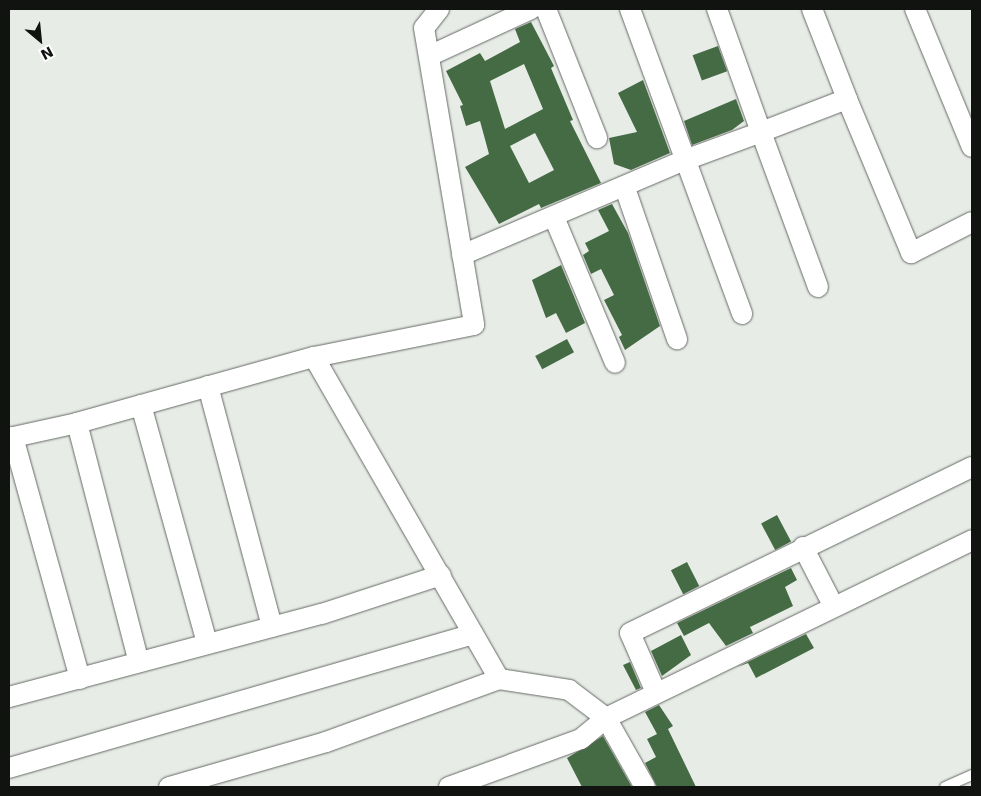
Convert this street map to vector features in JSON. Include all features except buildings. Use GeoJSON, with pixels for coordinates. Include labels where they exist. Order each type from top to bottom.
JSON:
{"type":"FeatureCollection","features":[{"type":"Feature","properties":{"kind":"street"},"geometry":{"type":"LineString","coordinates":[[80,678],[11,437],[77,423],[314,357],[474,325],[424,28],[439,9]]}},
{"type":"Feature","properties":{"kind":"street"},"geometry":{"type":"LineString","coordinates":[[429,56],[531,9]]}},
{"type":"Feature","properties":{"kind":"street"},"geometry":{"type":"LineString","coordinates":[[546,9],[597,138]]}},
{"type":"Feature","properties":{"kind":"street"},"geometry":{"type":"LineString","coordinates":[[630,9],[742,314]]}},
{"type":"Feature","properties":{"kind":"street"},"geometry":{"type":"LineString","coordinates":[[717,9],[818,287]]}},
{"type":"Feature","properties":{"kind":"street"},"geometry":{"type":"LineString","coordinates":[[812,9],[911,253],[972,222]]}},
{"type":"Feature","properties":{"kind":"street"},"geometry":{"type":"LineString","coordinates":[[915,9],[972,147]]}},
{"type":"Feature","properties":{"kind":"street"},"geometry":{"type":"LineString","coordinates":[[462,255],[625,188],[685,160],[847,99]]}},
{"type":"Feature","properties":{"kind":"street"},"geometry":{"type":"LineString","coordinates":[[625,188],[677,339]]}},
{"type":"Feature","properties":{"kind":"street"},"geometry":{"type":"LineString","coordinates":[[554,217],[615,363]]}},
{"type":"Feature","properties":{"kind":"street"},"geometry":{"type":"LineString","coordinates":[[314,357],[441,575],[499,679]]}},
{"type":"Feature","properties":{"kind":"street"},"geometry":{"type":"LineString","coordinates":[[208,386],[272,627]]}},
{"type":"Feature","properties":{"kind":"street"},"geometry":{"type":"LineString","coordinates":[[141,406],[208,643]]}},
{"type":"Feature","properties":{"kind":"street"},"geometry":{"type":"LineString","coordinates":[[77,423],[139,662]]}},
{"type":"Feature","properties":{"kind":"street"},"geometry":{"type":"LineString","coordinates":[[655,690],[630,633],[802,547],[972,468]]}},
{"type":"Feature","properties":{"kind":"street"},"geometry":{"type":"LineString","coordinates":[[448,787],[581,739],[606,718],[655,690],[972,540]]}},
{"type":"Feature","properties":{"kind":"street"},"geometry":{"type":"LineString","coordinates":[[802,547],[833,605]]}},
{"type":"Feature","properties":{"kind":"street"},"geometry":{"type":"LineString","coordinates":[[10,691],[80,678],[272,627],[378,598],[441,575]]}},
{"type":"Feature","properties":{"kind":"street"},"geometry":{"type":"LineString","coordinates":[[9,768],[473,634]]}},
{"type":"Feature","properties":{"kind":"street"},"geometry":{"type":"LineString","coordinates":[[169,787],[326,742],[499,679],[569,690],[606,718],[645,787]]}},
{"type":"Feature","properties":{"kind":"lane"},"geometry":{"type":"LineString","coordinates":[[945,787],[972,775]]}}]}
